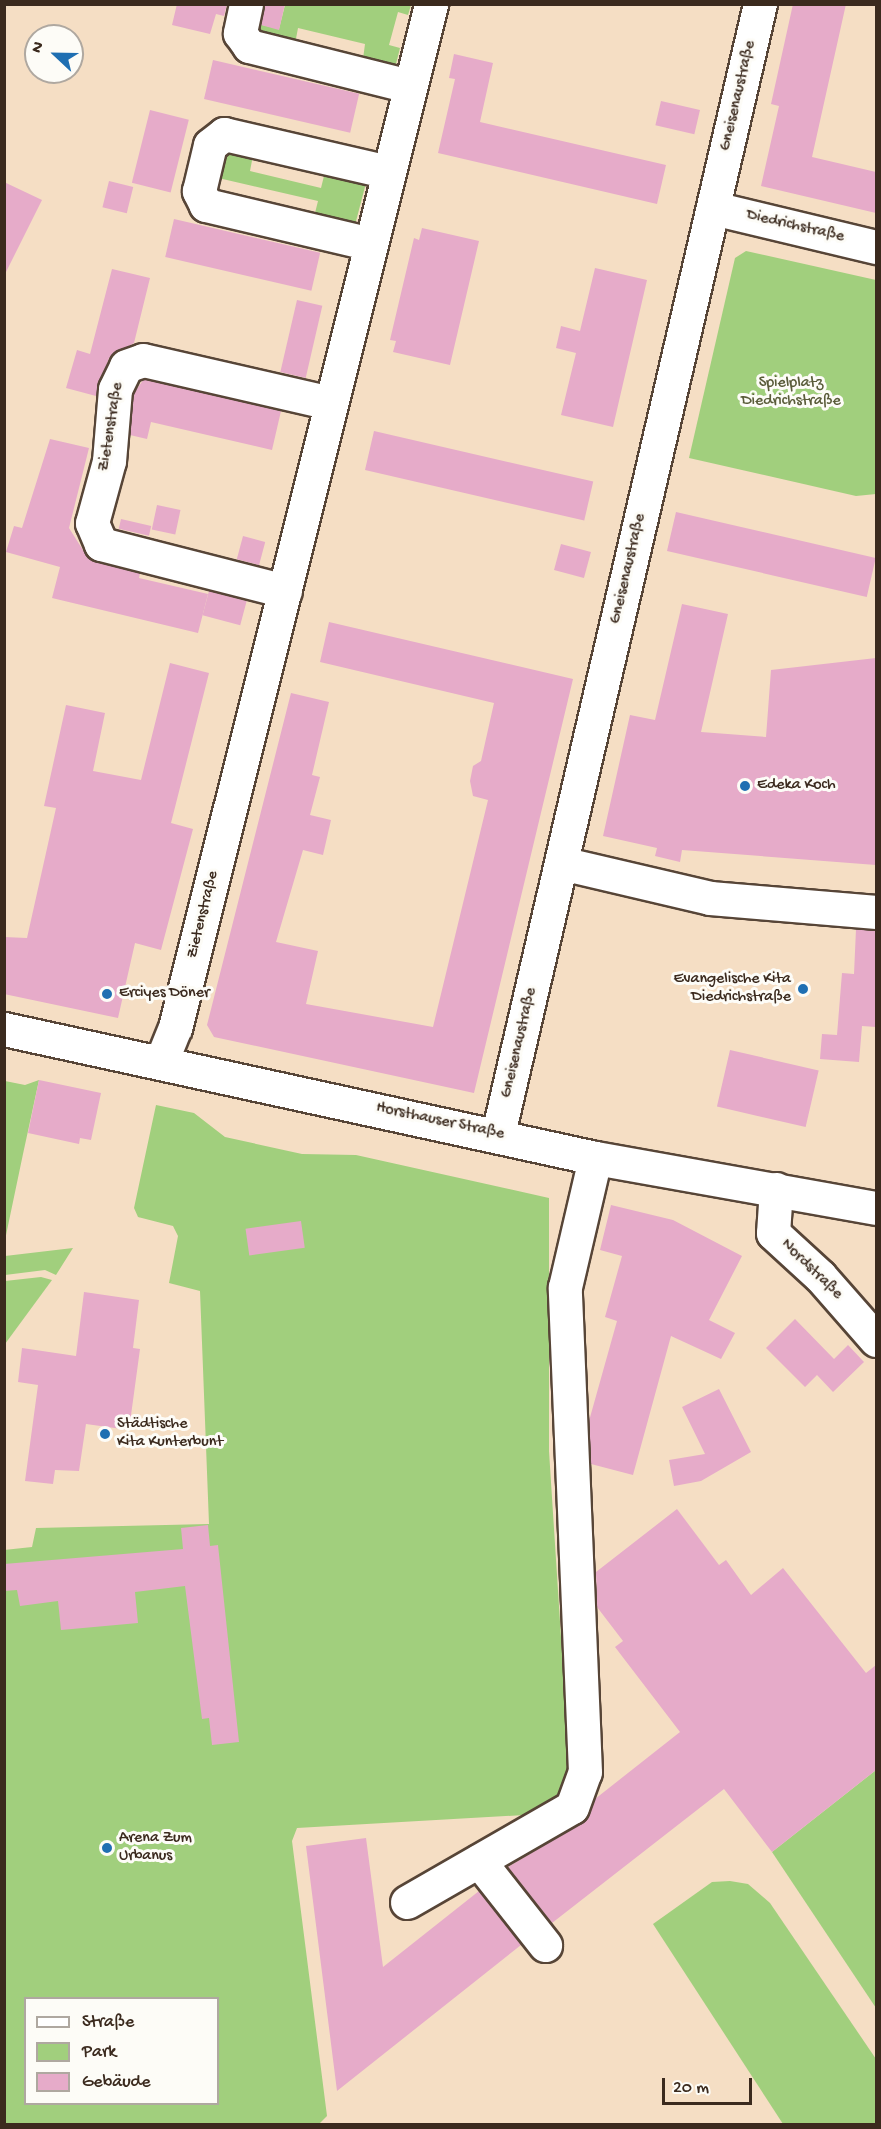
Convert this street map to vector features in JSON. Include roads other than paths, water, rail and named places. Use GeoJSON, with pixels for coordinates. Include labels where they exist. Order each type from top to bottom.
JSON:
{"type":"FeatureCollection","features":[{"type":"Feature","properties":{"kind":"street"},"geometry":{"type":"LineString","coordinates":[[246,4],[240,33],[249,46],[410,86]]}},
{"type":"Feature","properties":{"kind":"street","name":"Zietenstraße"},"geometry":{"type":"LineString","coordinates":[[161,1062],[175,1028],[430,4]]}},
{"type":"Feature","properties":{"kind":"street","name":"Gneisenaustraße"},"geometry":{"type":"LineString","coordinates":[[498,1134],[760,4]]}},
{"type":"Feature","properties":{"kind":"street"},"geometry":{"type":"LineString","coordinates":[[370,244],[207,205],[199,191],[210,145],[224,134],[389,172]]}},
{"type":"Feature","properties":{"kind":"street","name":"Diedrichstraße"},"geometry":{"type":"LineString","coordinates":[[713,208],[876,247]]}},
{"type":"Feature","properties":{"kind":"street","name":"Zietenstraße"},"geometry":{"type":"LineString","coordinates":[[285,591],[102,544],[92,523],[109,461],[115,389],[126,366],[143,360],[331,403]]}},
{"type":"Feature","properties":{"kind":"street"},"geometry":{"type":"LineString","coordinates":[[561,863],[711,898],[876,912]]}},
{"type":"Feature","properties":{"kind":"street","name":"Horsthauser Straße"},"geometry":{"type":"LineString","coordinates":[[4,1029],[498,1134],[595,1158],[876,1208]]}},
{"type":"Feature","properties":{"kind":"street"},"geometry":{"type":"LineString","coordinates":[[407,1902],[572,1807],[585,1772],[565,1287],[595,1158]]}},
{"type":"Feature","properties":{"kind":"street","name":"Nordstraße"},"geometry":{"type":"LineString","coordinates":[[776,1189],[773,1233],[820,1276],[876,1340]]}},
{"type":"Feature","properties":{"kind":"street"},"geometry":{"type":"LineString","coordinates":[[479,1861],[545,1945]]}},
{"type":"Feature","properties":{"kind":"place","name":"Edeka Koch"},"geometry":{"type":"Point","coordinates":[745,786]}},
{"type":"Feature","properties":{"kind":"place","name":"Evangelische Kita Diedrichstraße"},"geometry":{"type":"Point","coordinates":[803,989]}},
{"type":"Feature","properties":{"kind":"place","name":"Erciyes Döner"},"geometry":{"type":"Point","coordinates":[107,994]}},
{"type":"Feature","properties":{"kind":"place","name":"Städtische Kita Kunterbunt"},"geometry":{"type":"Point","coordinates":[105,1434]}},
{"type":"Feature","properties":{"kind":"place","name":"Arena Zum Urbanus"},"geometry":{"type":"Point","coordinates":[107,1848]}},
{"type":"Feature","properties":{"kind":"park label","name":"Spielplatz Diedrichstraße"},"geometry":{"type":"Point","coordinates":[791,393]}}]}
